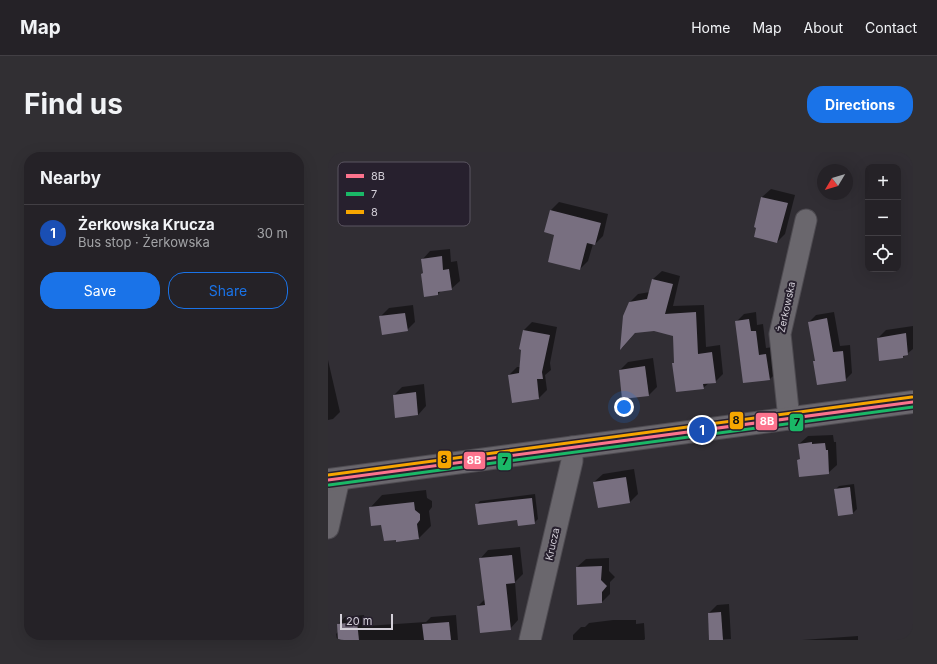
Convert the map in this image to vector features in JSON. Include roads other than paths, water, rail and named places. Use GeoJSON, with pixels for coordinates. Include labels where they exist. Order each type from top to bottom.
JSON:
{"type":"FeatureCollection","features":[{"type":"Feature","properties":{"kind":"street","name":"Żerkowska"},"geometry":{"type":"LineString","coordinates":[[789,419],[780,334],[806,220]]}},
{"type":"Feature","properties":{"kind":"street"},"geometry":{"type":"LineString","coordinates":[[328,528],[334,479],[913,402]]}},
{"type":"Feature","properties":{"kind":"street","name":"Krucza"},"geometry":{"type":"LineString","coordinates":[[530,640],[572,461],[572,447]]}},
{"type":"Feature","properties":{"kind":"place","name":"Żerkowska Krucza"},"geometry":{"type":"Point","coordinates":[702,430]}}]}
